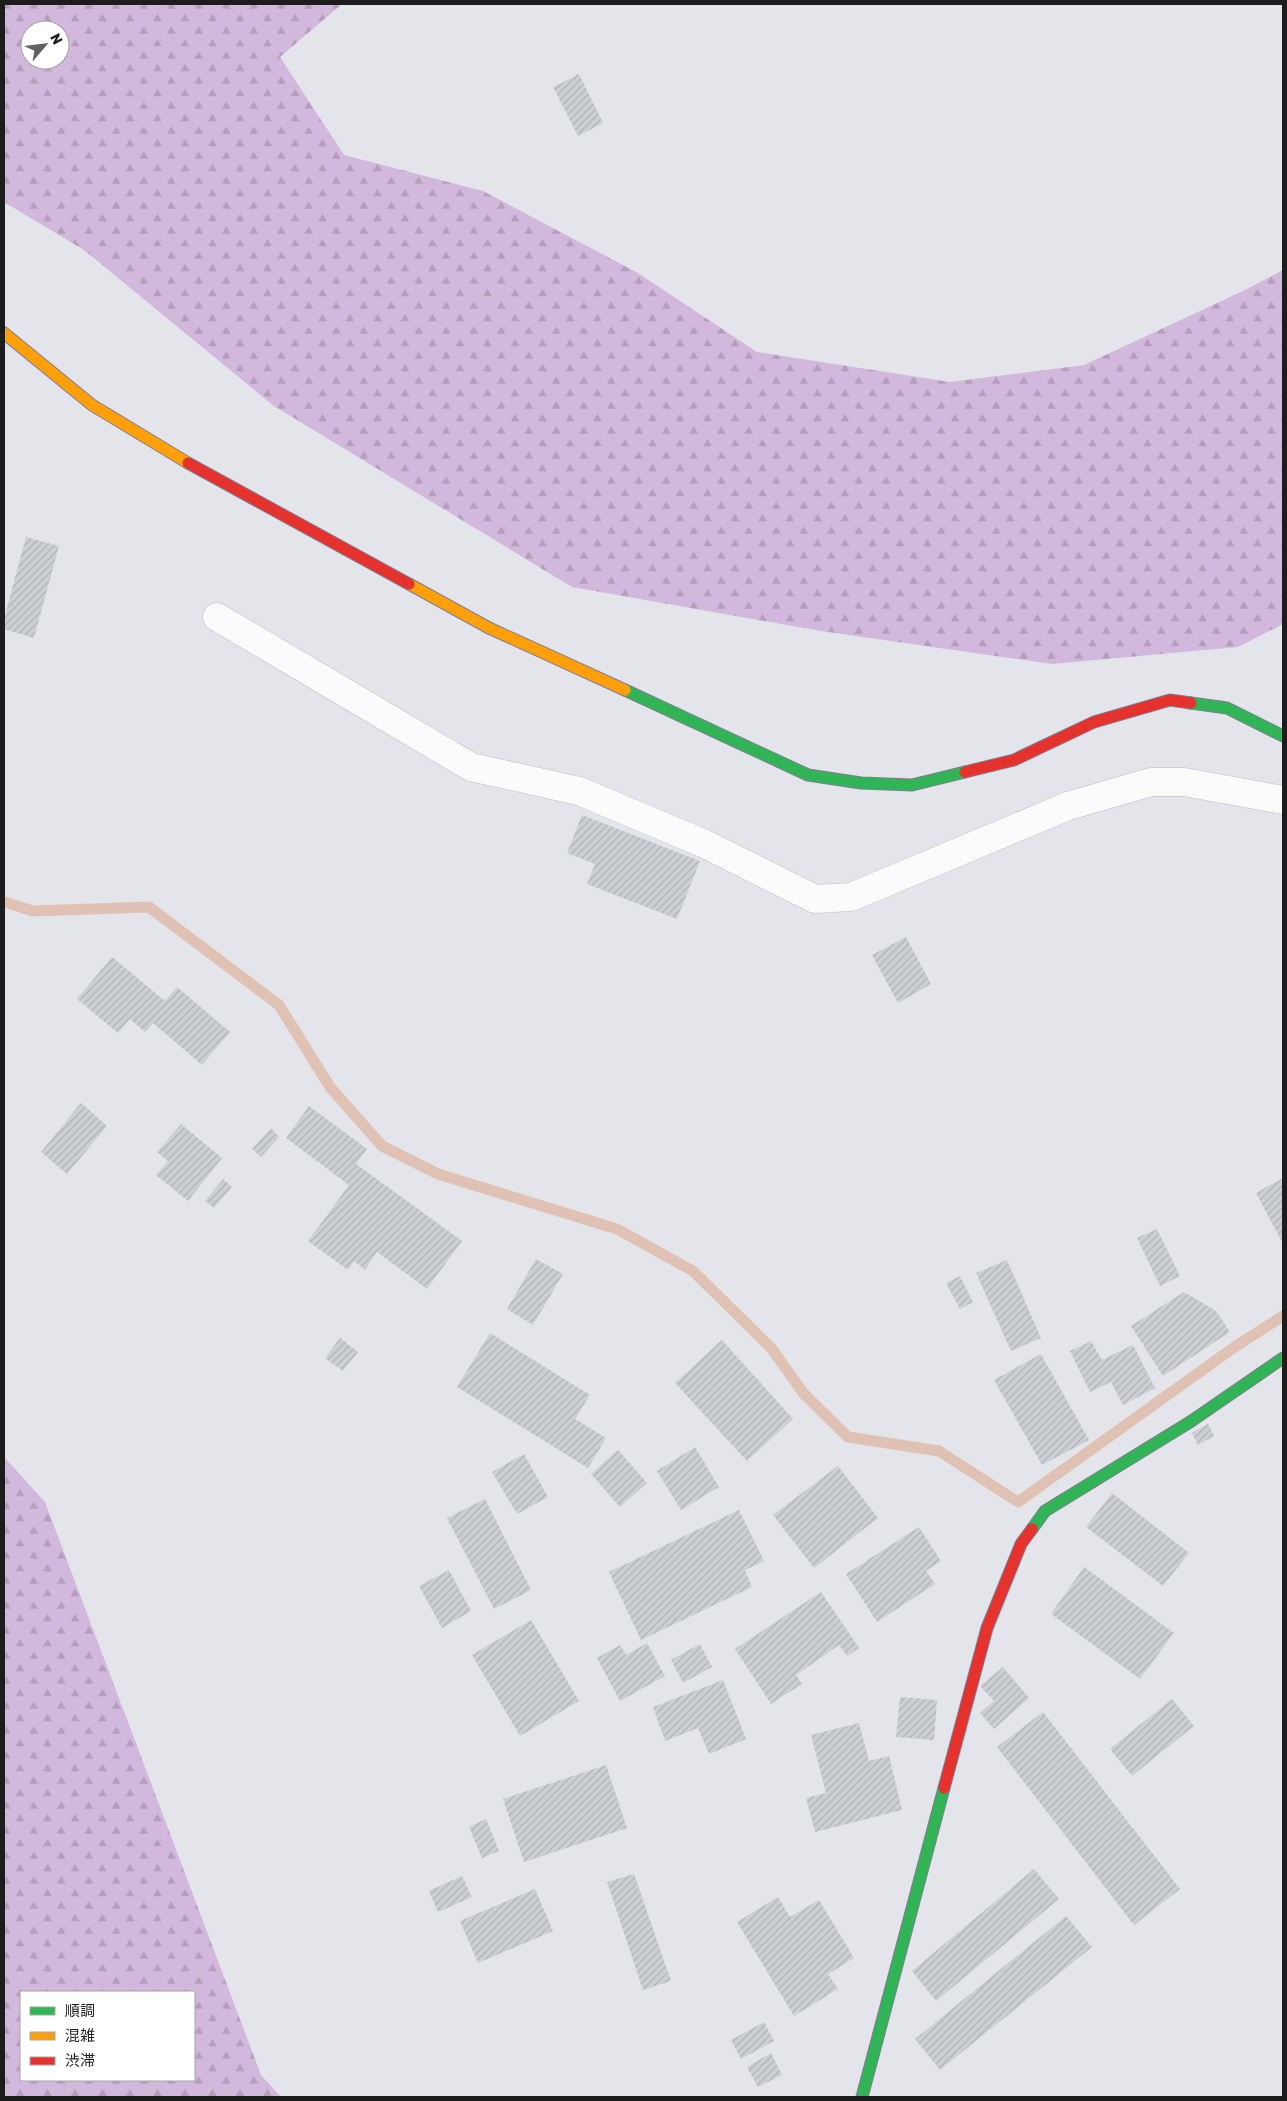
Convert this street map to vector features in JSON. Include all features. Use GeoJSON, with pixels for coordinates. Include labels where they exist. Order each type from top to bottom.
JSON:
{"type":"FeatureCollection","features":[{"type":"Feature","properties":{"kind":"street"},"geometry":{"type":"LineString","coordinates":[[4,333],[92,405],[190,464],[489,628],[686,717],[808,775],[861,783],[912,785],[1014,760],[1094,722],[1170,700],[1227,708],[1283,736]]}},
{"type":"Feature","properties":{"kind":"street"},"geometry":{"type":"LineString","coordinates":[[217,616],[471,767],[579,791],[705,844],[815,899],[851,897],[1068,806],[1151,782],[1184,782],[1283,800]]}},
{"type":"Feature","properties":{"kind":"street"},"geometry":{"type":"LineString","coordinates":[[862,2097],[987,1628],[1021,1544],[1045,1511],[1182,1427],[1283,1358]]}},
{"type":"Feature","properties":{"kind":"green space"},"geometry":{"type":"Polygon","coordinates":[[[4,4],[342,4],[280,57],[344,155],[483,191],[638,273],[757,352],[950,382],[1084,365],[1243,291],[1283,270],[1283,624],[1238,647],[1052,664],[821,631],[572,587],[274,406],[84,250],[4,202],[4,4]]]}},
{"type":"Feature","properties":{"kind":"green space"},"geometry":{"type":"Polygon","coordinates":[[[4,1457],[45,1502],[261,2075],[281,2097],[4,2097],[4,1457]]]}},
{"type":"Feature","properties":{"kind":"building"},"geometry":{"type":"Polygon","coordinates":[[[579,74],[603,123],[578,136],[553,87],[579,74]]]}},
{"type":"Feature","properties":{"kind":"building"},"geometry":{"type":"Polygon","coordinates":[[[26,537],[59,546],[34,638],[4,629],[4,619],[26,537]]]}},
{"type":"Feature","properties":{"kind":"building"},"geometry":{"type":"Polygon","coordinates":[[[582,815],[700,861],[677,919],[587,884],[595,864],[567,853],[582,815]]]}},
{"type":"Feature","properties":{"kind":"building"},"geometry":{"type":"Polygon","coordinates":[[[906,937],[931,984],[898,1003],[872,955],[906,937]]]}},
{"type":"Feature","properties":{"kind":"building"},"geometry":{"type":"Polygon","coordinates":[[[112,957],[165,1001],[177,987],[230,1032],[202,1065],[153,1023],[145,1032],[130,1019],[118,1033],[77,999],[112,957]]]}},
{"type":"Feature","properties":{"kind":"building"},"geometry":{"type":"Polygon","coordinates":[[[81,1103],[107,1126],[67,1174],[41,1152],[81,1103]]]}},
{"type":"Feature","properties":{"kind":"building"},"geometry":{"type":"Polygon","coordinates":[[[309,1106],[367,1149],[356,1164],[462,1241],[427,1289],[377,1252],[365,1270],[354,1261],[348,1270],[308,1241],[349,1185],[286,1138],[309,1106]]]}},
{"type":"Feature","properties":{"kind":"building"},"geometry":{"type":"Polygon","coordinates":[[[181,1124],[222,1158],[188,1201],[156,1175],[168,1161],[157,1152],[181,1124]]]}},
{"type":"Feature","properties":{"kind":"building"},"geometry":{"type":"Polygon","coordinates":[[[271,1128],[279,1137],[261,1157],[252,1149],[271,1128]]]}},
{"type":"Feature","properties":{"kind":"building"},"geometry":{"type":"Polygon","coordinates":[[[1283,1178],[1283,1244],[1256,1193],[1283,1178]]]}},
{"type":"Feature","properties":{"kind":"building"},"geometry":{"type":"Polygon","coordinates":[[[223,1179],[232,1187],[214,1208],[205,1201],[223,1179]]]}},
{"type":"Feature","properties":{"kind":"building"},"geometry":{"type":"Polygon","coordinates":[[[1157,1229],[1180,1276],[1160,1286],[1137,1238],[1157,1229]]]}},
{"type":"Feature","properties":{"kind":"building"},"geometry":{"type":"Polygon","coordinates":[[[536,1259],[563,1274],[533,1325],[507,1309],[536,1259]]]}},
{"type":"Feature","properties":{"kind":"building"},"geometry":{"type":"Polygon","coordinates":[[[1007,1260],[1041,1338],[1011,1351],[976,1273],[1007,1260]]]}},
{"type":"Feature","properties":{"kind":"building"},"geometry":{"type":"Polygon","coordinates":[[[960,1276],[973,1302],[960,1309],[946,1283],[960,1276]]]}},
{"type":"Feature","properties":{"kind":"building"},"geometry":{"type":"Polygon","coordinates":[[[1184,1292],[1216,1311],[1230,1332],[1163,1376],[1131,1326],[1184,1292]]]}},
{"type":"Feature","properties":{"kind":"building"},"geometry":{"type":"Polygon","coordinates":[[[490,1333],[590,1395],[575,1419],[606,1438],[588,1468],[457,1387],[490,1333]]]}},
{"type":"Feature","properties":{"kind":"building"},"geometry":{"type":"Polygon","coordinates":[[[340,1338],[358,1352],[343,1371],[325,1358],[340,1338]]]}},
{"type":"Feature","properties":{"kind":"building"},"geometry":{"type":"Polygon","coordinates":[[[722,1340],[793,1419],[747,1461],[675,1383],[722,1340]]]}},
{"type":"Feature","properties":{"kind":"building"},"geometry":{"type":"Polygon","coordinates":[[[1091,1341],[1102,1360],[1133,1345],[1155,1388],[1123,1405],[1111,1382],[1090,1392],[1070,1351],[1091,1341]]]}},
{"type":"Feature","properties":{"kind":"building"},"geometry":{"type":"Polygon","coordinates":[[[1041,1354],[1089,1440],[1042,1465],[994,1380],[1041,1354]]]}},
{"type":"Feature","properties":{"kind":"building"},"geometry":{"type":"Polygon","coordinates":[[[1208,1424],[1214,1436],[1198,1445],[1192,1433],[1208,1424]]]}},
{"type":"Feature","properties":{"kind":"building"},"geometry":{"type":"Polygon","coordinates":[[[695,1447],[719,1487],[681,1510],[657,1471],[695,1447]]]}},
{"type":"Feature","properties":{"kind":"building"},"geometry":{"type":"Polygon","coordinates":[[[618,1450],[647,1483],[620,1507],[591,1474],[618,1450]]]}},
{"type":"Feature","properties":{"kind":"building"},"geometry":{"type":"Polygon","coordinates":[[[524,1454],[548,1497],[517,1514],[492,1472],[524,1454]]]}},
{"type":"Feature","properties":{"kind":"building"},"geometry":{"type":"Polygon","coordinates":[[[838,1466],[878,1518],[814,1568],[773,1515],[838,1466]]]}},
{"type":"Feature","properties":{"kind":"building"},"geometry":{"type":"Polygon","coordinates":[[[1112,1493],[1189,1553],[1163,1586],[1086,1527],[1112,1493]]]}},
{"type":"Feature","properties":{"kind":"building"},"geometry":{"type":"Polygon","coordinates":[[[485,1499],[531,1590],[494,1609],[447,1518],[485,1499]]]}},
{"type":"Feature","properties":{"kind":"building"},"geometry":{"type":"Polygon","coordinates":[[[739,1510],[764,1561],[745,1570],[752,1587],[641,1640],[609,1572],[739,1510]]]}},
{"type":"Feature","properties":{"kind":"building"},"geometry":{"type":"Polygon","coordinates":[[[919,1527],[941,1561],[926,1571],[935,1584],[877,1622],[846,1574],[919,1527]]]}},
{"type":"Feature","properties":{"kind":"building"},"geometry":{"type":"Polygon","coordinates":[[[1084,1567],[1174,1633],[1140,1679],[1051,1614],[1084,1567]]]}},
{"type":"Feature","properties":{"kind":"building"},"geometry":{"type":"Polygon","coordinates":[[[449,1570],[471,1611],[442,1628],[419,1586],[449,1570]]]}},
{"type":"Feature","properties":{"kind":"building"},"geometry":{"type":"Polygon","coordinates":[[[821,1592],[859,1648],[847,1656],[839,1645],[796,1675],[802,1684],[771,1704],[735,1649],[821,1592]]]}},
{"type":"Feature","properties":{"kind":"building"},"geometry":{"type":"Polygon","coordinates":[[[531,1620],[579,1701],[520,1736],[472,1655],[531,1620]]]}},
{"type":"Feature","properties":{"kind":"building"},"geometry":{"type":"Polygon","coordinates":[[[647,1643],[665,1676],[620,1701],[597,1658],[620,1645],[626,1655],[647,1643]]]}},
{"type":"Feature","properties":{"kind":"building"},"geometry":{"type":"Polygon","coordinates":[[[700,1644],[712,1667],[683,1683],[671,1660],[700,1644]]]}},
{"type":"Feature","properties":{"kind":"building"},"geometry":{"type":"Polygon","coordinates":[[[1003,1667],[1029,1698],[994,1729],[980,1713],[994,1701],[980,1686],[1003,1667]]]}},
{"type":"Feature","properties":{"kind":"building"},"geometry":{"type":"Polygon","coordinates":[[[723,1680],[746,1739],[709,1754],[698,1728],[665,1741],[653,1707],[723,1680]]]}},
{"type":"Feature","properties":{"kind":"building"},"geometry":{"type":"Polygon","coordinates":[[[900,1697],[937,1700],[934,1740],[896,1737],[900,1697]]]}},
{"type":"Feature","properties":{"kind":"building"},"geometry":{"type":"Polygon","coordinates":[[[1172,1699],[1194,1726],[1132,1776],[1110,1749],[1172,1699]]]}},
{"type":"Feature","properties":{"kind":"building"},"geometry":{"type":"Polygon","coordinates":[[[1043,1712],[1180,1889],[1134,1925],[997,1747],[1043,1712]]]}},
{"type":"Feature","properties":{"kind":"building"},"geometry":{"type":"Polygon","coordinates":[[[859,1723],[869,1761],[889,1756],[902,1810],[815,1832],[806,1798],[826,1793],[811,1735],[859,1723]]]}},
{"type":"Feature","properties":{"kind":"building"},"geometry":{"type":"Polygon","coordinates":[[[606,1765],[627,1828],[524,1862],[503,1799],[606,1765]]]}},
{"type":"Feature","properties":{"kind":"building"},"geometry":{"type":"Polygon","coordinates":[[[486,1819],[499,1851],[482,1858],[469,1827],[486,1819]]]}},
{"type":"Feature","properties":{"kind":"building"},"geometry":{"type":"Polygon","coordinates":[[[1034,1869],[1059,1899],[936,2001],[912,1971],[1034,1869]]]}},
{"type":"Feature","properties":{"kind":"building"},"geometry":{"type":"Polygon","coordinates":[[[634,1874],[671,1981],[643,1990],[607,1882],[634,1874]]]}},
{"type":"Feature","properties":{"kind":"building"},"geometry":{"type":"Polygon","coordinates":[[[462,1876],[472,1897],[438,1912],[429,1891],[462,1876]]]}},
{"type":"Feature","properties":{"kind":"building"},"geometry":{"type":"Polygon","coordinates":[[[535,1889],[553,1931],[478,1963],[460,1921],[535,1889]]]}},
{"type":"Feature","properties":{"kind":"building"},"geometry":{"type":"Polygon","coordinates":[[[778,1897],[790,1917],[819,1900],[854,1958],[828,1974],[838,1989],[794,2016],[737,1922],[778,1897]]]}},
{"type":"Feature","properties":{"kind":"building"},"geometry":{"type":"Polygon","coordinates":[[[1066,1916],[1092,1947],[940,2070],[915,2039],[1066,1916]]]}},
{"type":"Feature","properties":{"kind":"building"},"geometry":{"type":"Polygon","coordinates":[[[764,2022],[774,2041],[741,2059],[731,2040],[764,2022]]]}},
{"type":"Feature","properties":{"kind":"building"},"geometry":{"type":"Polygon","coordinates":[[[771,2053],[782,2075],[758,2087],[747,2067],[771,2053]]]}},
{"type":"Feature","properties":{"kind":"waterway"},"geometry":{"type":"LineString","coordinates":[[4,902],[33,911],[149,907],[279,1005],[330,1087],[382,1146],[438,1174],[617,1229],[693,1271],[772,1349],[804,1394],[848,1437],[939,1451],[1018,1502],[1236,1346],[1283,1316]]}},
{"type":"Feature","properties":{"kind":"traffic: fast"},"geometry":{"type":"LineString","coordinates":[[625,690],[808,775],[861,783],[912,785],[965,772]]}},
{"type":"Feature","properties":{"kind":"traffic: fast"},"geometry":{"type":"LineString","coordinates":[[1191,703],[1227,708],[1283,736]]}},
{"type":"Feature","properties":{"kind":"traffic: fast"},"geometry":{"type":"LineString","coordinates":[[1032,1529],[1045,1511],[1190,1422],[1283,1358]]}},
{"type":"Feature","properties":{"kind":"traffic: fast"},"geometry":{"type":"LineString","coordinates":[[862,2097],[944,1788]]}},
{"type":"Feature","properties":{"kind":"traffic: slow"},"geometry":{"type":"LineString","coordinates":[[4,333],[92,405],[188,463]]}},
{"type":"Feature","properties":{"kind":"traffic: slow"},"geometry":{"type":"LineString","coordinates":[[409,584],[489,628],[625,690]]}},
{"type":"Feature","properties":{"kind":"traffic: jam"},"geometry":{"type":"LineString","coordinates":[[188,463],[409,584]]}},
{"type":"Feature","properties":{"kind":"traffic: jam"},"geometry":{"type":"LineString","coordinates":[[965,772],[1014,760],[1094,722],[1170,700],[1191,703]]}},
{"type":"Feature","properties":{"kind":"traffic: jam"},"geometry":{"type":"LineString","coordinates":[[944,1788],[987,1628],[1021,1544],[1032,1529]]}}]}
